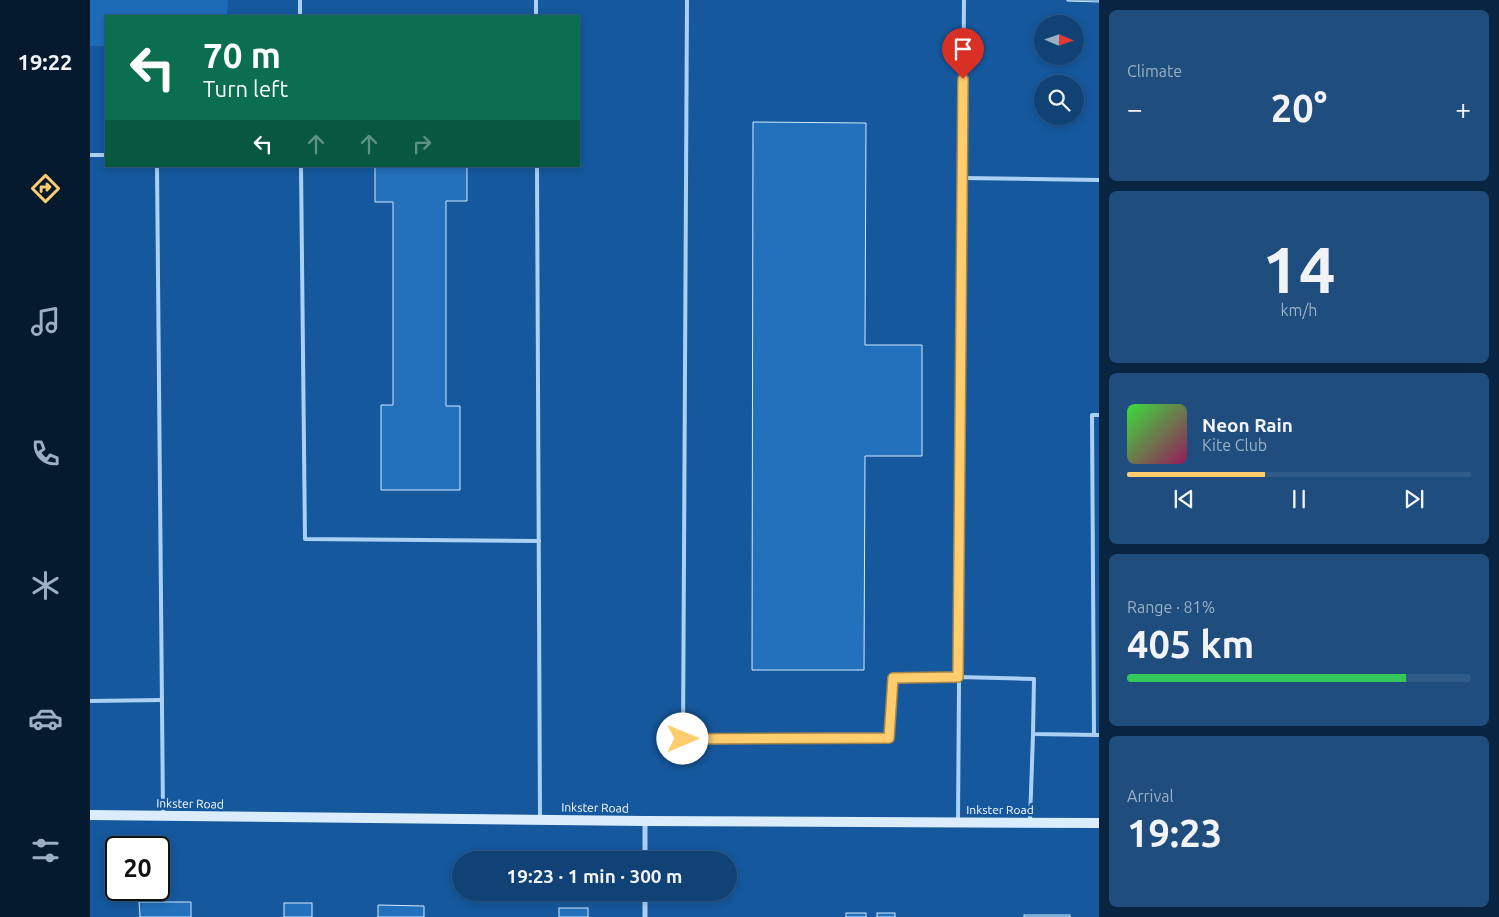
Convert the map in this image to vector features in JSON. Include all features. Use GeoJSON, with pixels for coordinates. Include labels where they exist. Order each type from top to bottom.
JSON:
{"type":"FeatureCollection","features":[{"type":"Feature","properties":{"kind":"street","name":"Inkster Road"},"geometry":{"type":"LineString","coordinates":[[90,815],[645,821],[1099,823]]}},
{"type":"Feature","properties":{"kind":"street"},"geometry":{"type":"LineString","coordinates":[[645,821],[645,851]]}},
{"type":"Feature","properties":{"kind":"street"},"geometry":{"type":"LineString","coordinates":[[645,901],[645,917]]}},
{"type":"Feature","properties":{"kind":"lane"},"geometry":{"type":"LineString","coordinates":[[300,0],[300,15]]}},
{"type":"Feature","properties":{"kind":"lane"},"geometry":{"type":"LineString","coordinates":[[536,0],[536,15]]}},
{"type":"Feature","properties":{"kind":"lane"},"geometry":{"type":"LineString","coordinates":[[687,0],[683,739],[889,738],[893,678],[1034,679],[1030,822]]}},
{"type":"Feature","properties":{"kind":"lane"},"geometry":{"type":"LineString","coordinates":[[958,822],[964,0]]}},
{"type":"Feature","properties":{"kind":"lane"},"geometry":{"type":"LineString","coordinates":[[90,155],[105,155]]}},
{"type":"Feature","properties":{"kind":"lane"},"geometry":{"type":"LineString","coordinates":[[157,167],[163,816]]}},
{"type":"Feature","properties":{"kind":"lane"},"geometry":{"type":"LineString","coordinates":[[301,167],[305,539],[539,541]]}},
{"type":"Feature","properties":{"kind":"lane"},"geometry":{"type":"LineString","coordinates":[[537,167],[540,820]]}},
{"type":"Feature","properties":{"kind":"lane"},"geometry":{"type":"LineString","coordinates":[[962,178],[1099,180]]}},
{"type":"Feature","properties":{"kind":"lane"},"geometry":{"type":"LineString","coordinates":[[1094,735],[1092,415],[1099,415]]}},
{"type":"Feature","properties":{"kind":"lane"},"geometry":{"type":"LineString","coordinates":[[90,701],[162,700]]}},
{"type":"Feature","properties":{"kind":"lane"},"geometry":{"type":"LineString","coordinates":[[1033,734],[1099,735]]}},
{"type":"Feature","properties":{"kind":"shaded area"},"geometry":{"type":"Polygon","coordinates":[[[90,0],[228,0],[227,15],[105,15],[105,46],[90,46],[90,0]]]}},
{"type":"Feature","properties":{"kind":"building"},"geometry":{"type":"Polygon","coordinates":[[[1099,0],[1099,2],[1067,1],[1099,0]]]}},
{"type":"Feature","properties":{"kind":"building"},"geometry":{"type":"Polygon","coordinates":[[[753,122],[866,123],[865,345],[922,345],[922,456],[865,456],[864,670],[752,670],[753,122]]]}},
{"type":"Feature","properties":{"kind":"building"},"geometry":{"type":"Polygon","coordinates":[[[375,167],[467,167],[467,201],[446,201],[446,406],[460,406],[460,490],[381,490],[381,405],[393,405],[393,202],[375,202],[375,167]]]}},
{"type":"Feature","properties":{"kind":"building"},"geometry":{"type":"Polygon","coordinates":[[[139,902],[191,902],[191,917],[140,917],[139,902]]]}},
{"type":"Feature","properties":{"kind":"building"},"geometry":{"type":"Polygon","coordinates":[[[284,903],[312,903],[312,917],[284,917],[284,903]]]}},
{"type":"Feature","properties":{"kind":"building"},"geometry":{"type":"Polygon","coordinates":[[[378,905],[424,906],[424,917],[378,917],[378,905]]]}},
{"type":"Feature","properties":{"kind":"building"},"geometry":{"type":"Polygon","coordinates":[[[559,908],[588,908],[588,917],[559,917],[559,908]]]}},
{"type":"Feature","properties":{"kind":"building"},"geometry":{"type":"Polygon","coordinates":[[[846,913],[866,913],[866,917],[846,917],[846,913]]]}},
{"type":"Feature","properties":{"kind":"building"},"geometry":{"type":"Polygon","coordinates":[[[877,913],[895,913],[895,917],[877,917],[877,913]]]}},
{"type":"Feature","properties":{"kind":"building"},"geometry":{"type":"Polygon","coordinates":[[[1024,915],[1070,915],[1070,917],[1024,917],[1024,915]]]}},
{"type":"Feature","properties":{"kind":"route"},"geometry":{"type":"LineString","coordinates":[[683,739],[889,738],[893,678],[958,677],[963,79]]}}]}
